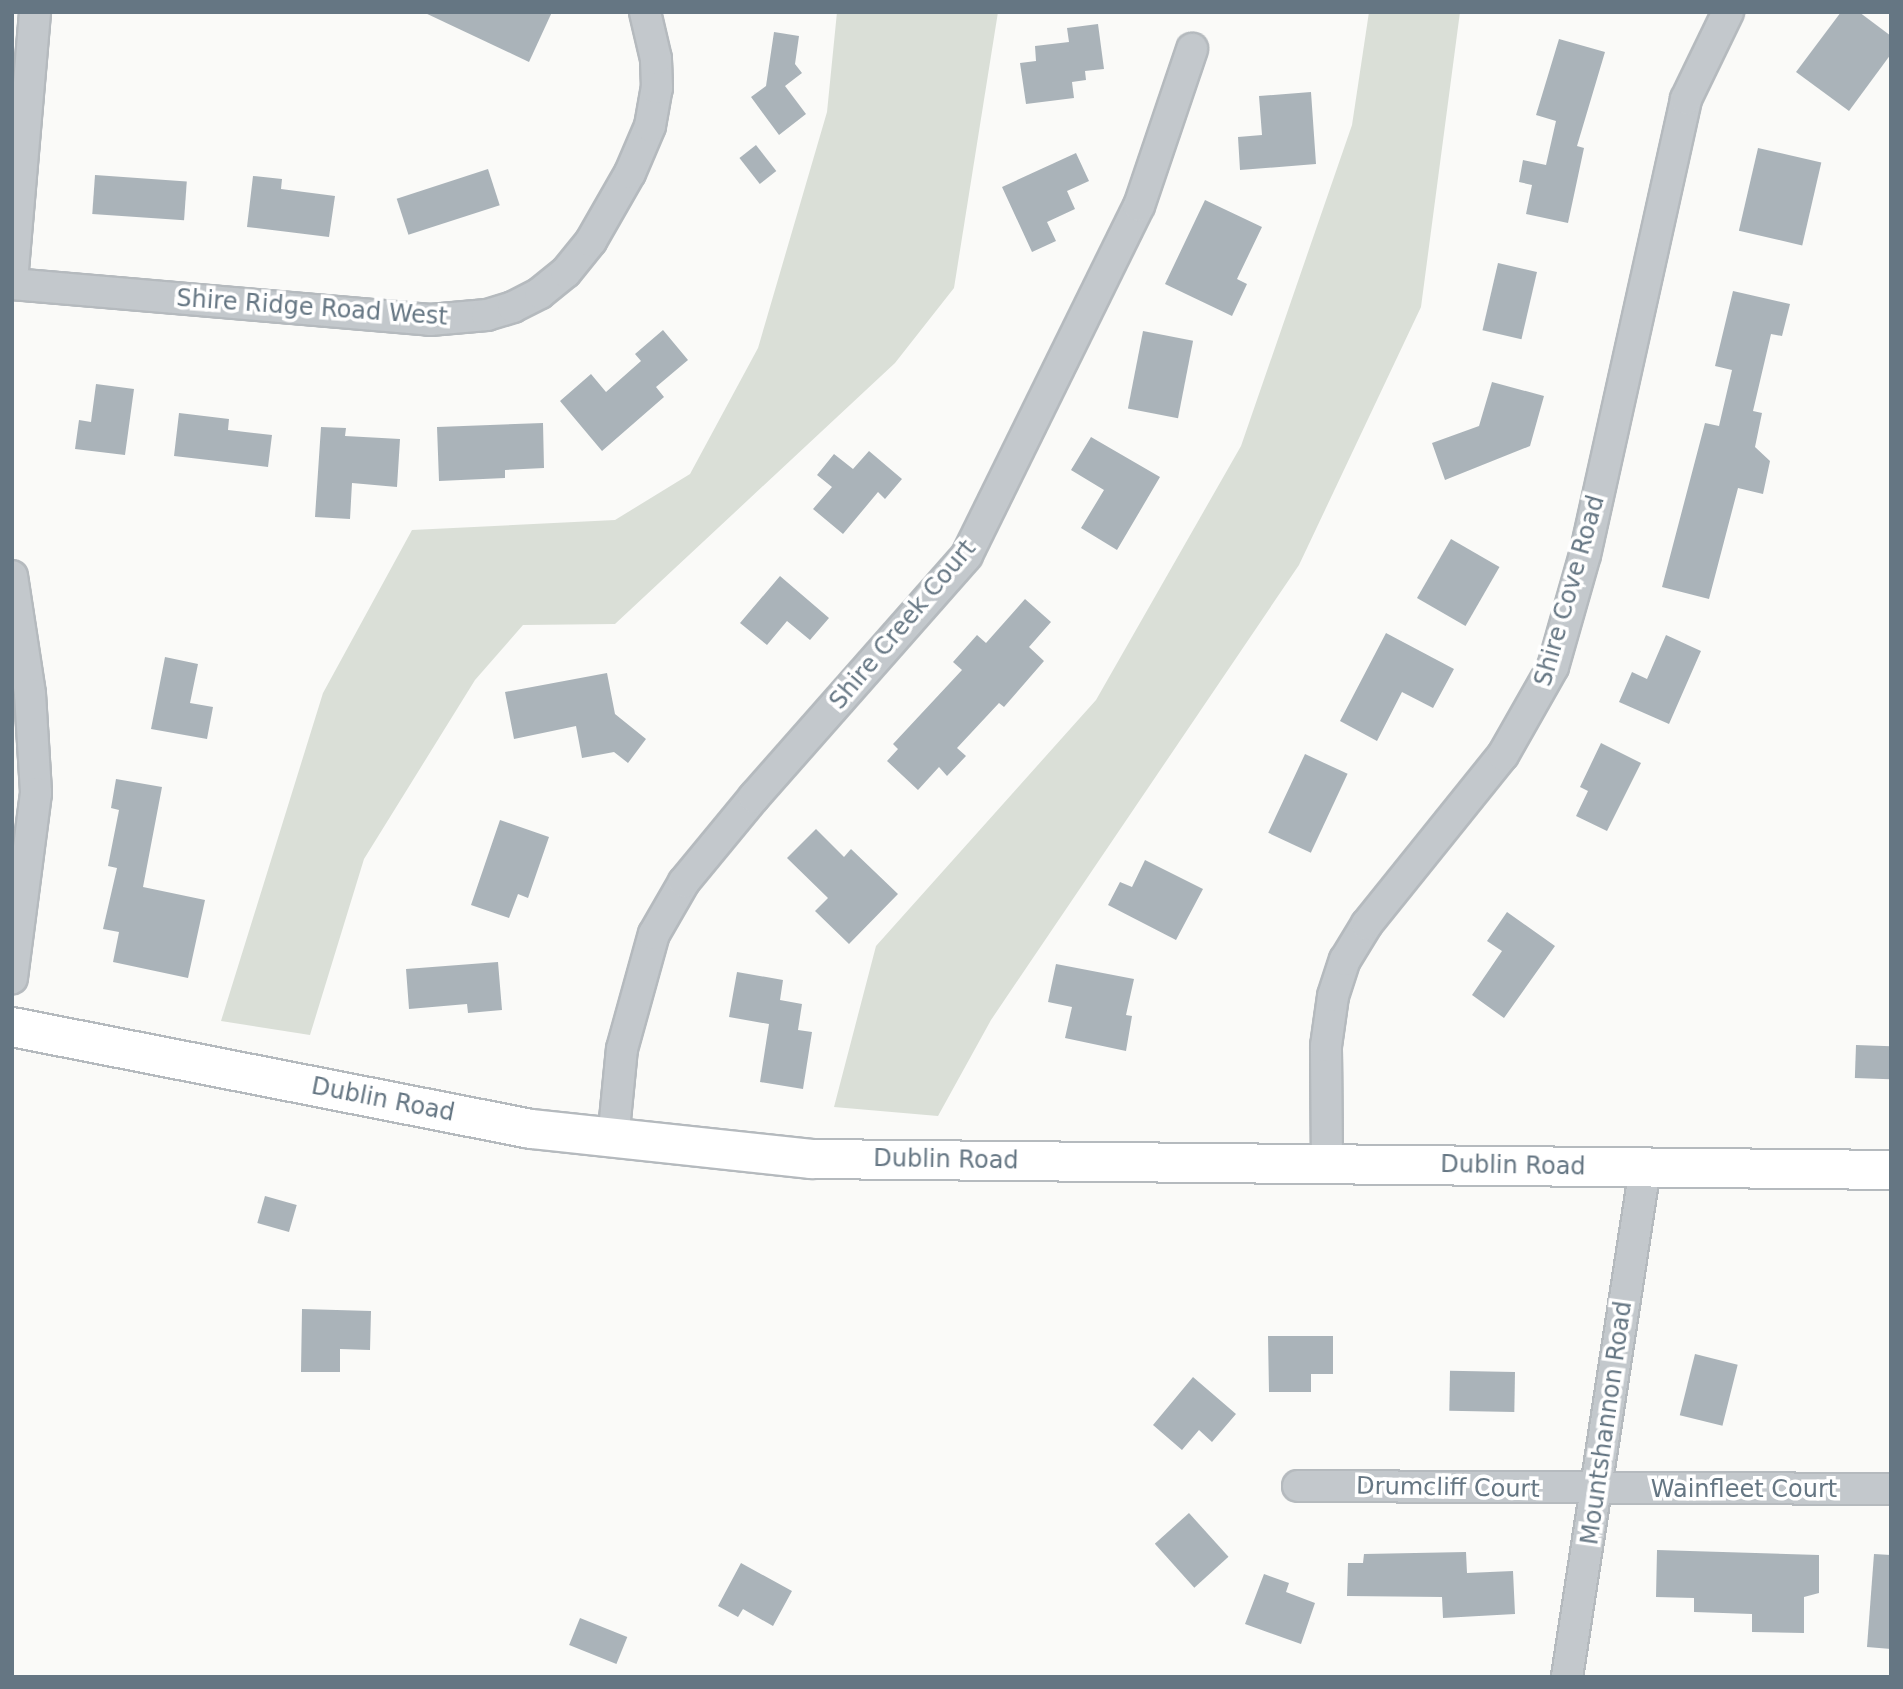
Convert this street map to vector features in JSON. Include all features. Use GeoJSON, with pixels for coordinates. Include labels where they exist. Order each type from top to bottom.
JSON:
{"type":"FeatureCollection","features":[{"type":"Feature","properties":{"kind":"main road","name":"Dublin Road"},"geometry":{"type":"LineString","coordinates":[[12,1027],[531,1129],[613,1140],[811,1159],[1891,1170]]}},
{"type":"Feature","properties":{"kind":"street"},"geometry":{"type":"LineString","coordinates":[[12,283],[35,12]]}},
{"type":"Feature","properties":{"kind":"street","name":"Shire Ridge Road West"},"geometry":{"type":"LineString","coordinates":[[12,283],[430,320],[487,315],[540,293],[566,272],[592,241],[630,173],[650,126],[657,88],[656,59],[645,12]]}},
{"type":"Feature","properties":{"kind":"street","name":"Shire Cove Road"},"geometry":{"type":"LineString","coordinates":[[1327,1164],[1326,1046],[1333,996],[1345,960],[1367,924],[1503,755],[1553,667],[1585,555],[1686,99],[1728,12]]}},
{"type":"Feature","properties":{"kind":"street","name":"Shire Creek Court"},"geometry":{"type":"LineString","coordinates":[[613,1140],[622,1049],[654,934],[684,882],[754,797],[967,555],[1139,206],[1192,49]]}},
{"type":"Feature","properties":{"kind":"street"},"geometry":{"type":"LineString","coordinates":[[12,576],[30,694],[36,793],[12,978]]}},
{"type":"Feature","properties":{"kind":"street","name":"Mountshannon Road"},"geometry":{"type":"LineString","coordinates":[[1567,1677],[1598,1490],[1645,1168]]}},
{"type":"Feature","properties":{"kind":"street","name":"Drumcliff Court"},"geometry":{"type":"LineString","coordinates":[[1298,1486],[1598,1490]]}},
{"type":"Feature","properties":{"kind":"street","name":"Wainfleet Court"},"geometry":{"type":"LineString","coordinates":[[1598,1490],[1891,1489]]}},
{"type":"Feature","properties":{"kind":"shaded area"},"geometry":{"type":"Polygon","coordinates":[[[837,12],[998,12],[954,288],[895,363],[615,624],[523,625],[475,680],[364,859],[310,1035],[221,1021],[323,693],[412,530],[615,520],[690,474],[758,348],[827,112],[837,12]]]}},
{"type":"Feature","properties":{"kind":"shaded area"},"geometry":{"type":"Polygon","coordinates":[[[1369,12],[1460,12],[1421,307],[1299,565],[991,1020],[938,1116],[834,1107],[876,946],[1096,700],[1241,446],[1352,125],[1369,12]]]}},
{"type":"Feature","properties":{"kind":"building"},"geometry":{"type":"Polygon","coordinates":[[[423,12],[552,12],[529,62],[423,12]]]}},
{"type":"Feature","properties":{"kind":"building"},"geometry":{"type":"Polygon","coordinates":[[[1841,12],[1859,12],[1891,36],[1891,54],[1849,111],[1796,72],[1841,12]]]}},
{"type":"Feature","properties":{"kind":"building"},"geometry":{"type":"Polygon","coordinates":[[[1098,24],[1104,69],[1085,71],[1086,80],[1072,82],[1074,98],[1026,104],[1020,63],[1036,61],[1035,46],[1069,42],[1067,28],[1098,24]]]}},
{"type":"Feature","properties":{"kind":"building"},"geometry":{"type":"Polygon","coordinates":[[[774,32],[799,36],[795,64],[802,73],[785,86],[806,114],[779,135],[751,97],[766,86],[774,32]]]}},
{"type":"Feature","properties":{"kind":"building"},"geometry":{"type":"Polygon","coordinates":[[[1559,39],[1605,52],[1577,146],[1584,148],[1568,223],[1526,214],[1532,185],[1519,182],[1523,160],[1546,165],[1556,121],[1536,115],[1559,39]]]}},
{"type":"Feature","properties":{"kind":"building"},"geometry":{"type":"Polygon","coordinates":[[[1311,92],[1316,164],[1240,170],[1238,137],[1262,135],[1259,96],[1311,92]]]}},
{"type":"Feature","properties":{"kind":"building"},"geometry":{"type":"Polygon","coordinates":[[[756,145],[776,171],[760,184],[739,158],[756,145]]]}},
{"type":"Feature","properties":{"kind":"building"},"geometry":{"type":"Polygon","coordinates":[[[1758,148],[1821,163],[1802,245],[1739,231],[1758,148]]]}},
{"type":"Feature","properties":{"kind":"building"},"geometry":{"type":"Polygon","coordinates":[[[1076,153],[1089,181],[1067,191],[1075,209],[1047,222],[1056,241],[1032,252],[1002,187],[1076,153]]]}},
{"type":"Feature","properties":{"kind":"building"},"geometry":{"type":"Polygon","coordinates":[[[488,169],[500,205],[408,235],[397,199],[488,169]]]}},
{"type":"Feature","properties":{"kind":"building"},"geometry":{"type":"Polygon","coordinates":[[[95,175],[187,181],[184,220],[92,214],[95,175]]]}},
{"type":"Feature","properties":{"kind":"building"},"geometry":{"type":"Polygon","coordinates":[[[253,176],[282,179],[281,189],[335,196],[329,237],[247,227],[253,176]]]}},
{"type":"Feature","properties":{"kind":"building"},"geometry":{"type":"Polygon","coordinates":[[[1205,200],[1262,227],[1237,279],[1247,284],[1232,316],[1165,284],[1205,200]]]}},
{"type":"Feature","properties":{"kind":"building"},"geometry":{"type":"Polygon","coordinates":[[[1498,263],[1537,272],[1521,339],[1482,330],[1498,263]]]}},
{"type":"Feature","properties":{"kind":"building"},"geometry":{"type":"Polygon","coordinates":[[[1733,291],[1790,304],[1782,336],[1771,334],[1753,411],[1762,413],[1755,447],[1770,461],[1763,494],[1738,488],[1709,599],[1662,587],[1705,423],[1719,426],[1732,370],[1715,366],[1733,291]]]}},
{"type":"Feature","properties":{"kind":"building"},"geometry":{"type":"Polygon","coordinates":[[[663,330],[688,360],[656,387],[664,397],[602,451],[560,401],[591,374],[606,392],[641,361],[635,354],[663,330]]]}},
{"type":"Feature","properties":{"kind":"building"},"geometry":{"type":"Polygon","coordinates":[[[1143,331],[1193,341],[1178,418],[1128,409],[1143,331]]]}},
{"type":"Feature","properties":{"kind":"building"},"geometry":{"type":"Polygon","coordinates":[[[1492,382],[1544,396],[1530,446],[1445,480],[1432,443],[1479,426],[1492,382]]]}},
{"type":"Feature","properties":{"kind":"building"},"geometry":{"type":"Polygon","coordinates":[[[96,384],[134,389],[125,455],[75,449],[79,420],[91,422],[96,384]]]}},
{"type":"Feature","properties":{"kind":"building"},"geometry":{"type":"Polygon","coordinates":[[[179,413],[229,419],[228,430],[272,435],[268,467],[174,456],[179,413]]]}},
{"type":"Feature","properties":{"kind":"building"},"geometry":{"type":"Polygon","coordinates":[[[543,423],[544,468],[505,470],[505,478],[439,481],[437,427],[543,423]]]}},
{"type":"Feature","properties":{"kind":"building"},"geometry":{"type":"Polygon","coordinates":[[[321,427],[346,428],[345,436],[400,439],[397,487],[352,483],[350,519],[315,517],[321,427]]]}},
{"type":"Feature","properties":{"kind":"building"},"geometry":{"type":"Polygon","coordinates":[[[1091,437],[1160,477],[1117,550],[1081,528],[1104,490],[1071,470],[1091,437]]]}},
{"type":"Feature","properties":{"kind":"building"},"geometry":{"type":"Polygon","coordinates":[[[869,451],[902,479],[885,499],[878,492],[843,534],[813,509],[832,487],[817,475],[834,454],[853,469],[869,451]]]}},
{"type":"Feature","properties":{"kind":"building"},"geometry":{"type":"Polygon","coordinates":[[[1451,539],[1499,567],[1465,626],[1417,598],[1451,539]]]}},
{"type":"Feature","properties":{"kind":"building"},"geometry":{"type":"Polygon","coordinates":[[[780,576],[829,618],[810,640],[787,621],[767,645],[740,623],[780,576]]]}},
{"type":"Feature","properties":{"kind":"building"},"geometry":{"type":"Polygon","coordinates":[[[1025,599],[1051,622],[1029,647],[1044,661],[1004,707],[999,703],[957,748],[966,756],[947,776],[939,767],[918,790],[887,761],[898,749],[893,744],[962,670],[953,662],[977,635],[986,643],[1025,599]]]}},
{"type":"Feature","properties":{"kind":"building"},"geometry":{"type":"Polygon","coordinates":[[[1386,633],[1454,669],[1433,708],[1402,692],[1377,741],[1340,721],[1386,633]]]}},
{"type":"Feature","properties":{"kind":"building"},"geometry":{"type":"Polygon","coordinates":[[[1666,635],[1701,651],[1669,724],[1619,702],[1632,672],[1647,679],[1666,635]]]}},
{"type":"Feature","properties":{"kind":"building"},"geometry":{"type":"Polygon","coordinates":[[[165,657],[198,664],[190,703],[213,707],[207,739],[151,729],[165,657]]]}},
{"type":"Feature","properties":{"kind":"building"},"geometry":{"type":"Polygon","coordinates":[[[607,673],[615,714],[646,739],[628,763],[614,752],[582,758],[576,726],[514,739],[505,692],[607,673]]]}},
{"type":"Feature","properties":{"kind":"building"},"geometry":{"type":"Polygon","coordinates":[[[1601,743],[1641,763],[1607,831],[1576,816],[1588,791],[1580,787],[1601,743]]]}},
{"type":"Feature","properties":{"kind":"building"},"geometry":{"type":"Polygon","coordinates":[[[1305,754],[1348,774],[1311,853],[1268,833],[1305,754]]]}},
{"type":"Feature","properties":{"kind":"building"},"geometry":{"type":"Polygon","coordinates":[[[116,779],[162,787],[143,887],[205,900],[188,978],[113,962],[119,932],[103,929],[117,868],[108,866],[119,810],[111,808],[116,779]]]}},
{"type":"Feature","properties":{"kind":"building"},"geometry":{"type":"Polygon","coordinates":[[[500,820],[549,837],[528,898],[518,894],[509,918],[471,905],[500,820]]]}},
{"type":"Feature","properties":{"kind":"building"},"geometry":{"type":"Polygon","coordinates":[[[816,829],[844,857],[851,849],[898,894],[849,944],[815,911],[828,898],[787,858],[816,829]]]}},
{"type":"Feature","properties":{"kind":"building"},"geometry":{"type":"Polygon","coordinates":[[[1145,860],[1203,889],[1176,940],[1108,905],[1120,882],[1132,887],[1145,860]]]}},
{"type":"Feature","properties":{"kind":"building"},"geometry":{"type":"Polygon","coordinates":[[[1507,912],[1555,946],[1504,1018],[1472,995],[1502,951],[1487,941],[1507,912]]]}},
{"type":"Feature","properties":{"kind":"building"},"geometry":{"type":"Polygon","coordinates":[[[498,962],[502,1010],[468,1013],[467,1004],[409,1009],[406,969],[498,962]]]}},
{"type":"Feature","properties":{"kind":"building"},"geometry":{"type":"Polygon","coordinates":[[[1056,964],[1134,979],[1126,1015],[1132,1016],[1126,1051],[1065,1038],[1072,1007],[1048,1002],[1056,964]]]}},
{"type":"Feature","properties":{"kind":"building"},"geometry":{"type":"Polygon","coordinates":[[[737,972],[783,980],[780,1000],[802,1004],[798,1030],[812,1032],[803,1089],[760,1082],[769,1024],[729,1017],[737,972]]]}},
{"type":"Feature","properties":{"kind":"building"},"geometry":{"type":"Polygon","coordinates":[[[1856,1045],[1891,1046],[1890,1079],[1855,1078],[1856,1045]]]}},
{"type":"Feature","properties":{"kind":"building"},"geometry":{"type":"Polygon","coordinates":[[[265,1196],[297,1205],[289,1232],[257,1223],[265,1196]]]}},
{"type":"Feature","properties":{"kind":"building"},"geometry":{"type":"Polygon","coordinates":[[[302,1309],[371,1311],[370,1350],[340,1349],[340,1372],[301,1372],[302,1309]]]}},
{"type":"Feature","properties":{"kind":"building"},"geometry":{"type":"Polygon","coordinates":[[[1268,1336],[1333,1336],[1333,1374],[1311,1374],[1311,1392],[1269,1392],[1268,1336]]]}},
{"type":"Feature","properties":{"kind":"building"},"geometry":{"type":"Polygon","coordinates":[[[1695,1354],[1738,1365],[1722,1426],[1680,1415],[1695,1354]]]}},
{"type":"Feature","properties":{"kind":"building"},"geometry":{"type":"Polygon","coordinates":[[[1450,1371],[1515,1372],[1514,1412],[1449,1411],[1450,1371]]]}},
{"type":"Feature","properties":{"kind":"building"},"geometry":{"type":"Polygon","coordinates":[[[1193,1377],[1236,1414],[1212,1442],[1199,1430],[1182,1450],[1153,1425],[1193,1377]]]}},
{"type":"Feature","properties":{"kind":"building"},"geometry":{"type":"Polygon","coordinates":[[[1189,1513],[1228,1557],[1194,1588],[1155,1544],[1189,1513]]]}},
{"type":"Feature","properties":{"kind":"building"},"geometry":{"type":"Polygon","coordinates":[[[1657,1550],[1819,1555],[1819,1593],[1804,1597],[1804,1633],[1752,1632],[1752,1614],[1694,1612],[1694,1598],[1656,1597],[1657,1550]]]}},
{"type":"Feature","properties":{"kind":"building"},"geometry":{"type":"Polygon","coordinates":[[[1466,1552],[1467,1573],[1513,1571],[1515,1614],[1443,1618],[1442,1597],[1347,1596],[1348,1563],[1363,1563],[1364,1554],[1466,1552]]]}},
{"type":"Feature","properties":{"kind":"building"},"geometry":{"type":"Polygon","coordinates":[[[1874,1554],[1891,1555],[1891,1649],[1867,1647],[1874,1554]]]}},
{"type":"Feature","properties":{"kind":"building"},"geometry":{"type":"Polygon","coordinates":[[[741,1563],[792,1591],[773,1626],[743,1609],[738,1617],[718,1606],[741,1563]]]}},
{"type":"Feature","properties":{"kind":"building"},"geometry":{"type":"Polygon","coordinates":[[[1264,1574],[1289,1583],[1286,1592],[1315,1603],[1301,1644],[1245,1624],[1264,1574]]]}},
{"type":"Feature","properties":{"kind":"building"},"geometry":{"type":"Polygon","coordinates":[[[580,1618],[627,1637],[616,1664],[569,1645],[580,1618]]]}}]}
